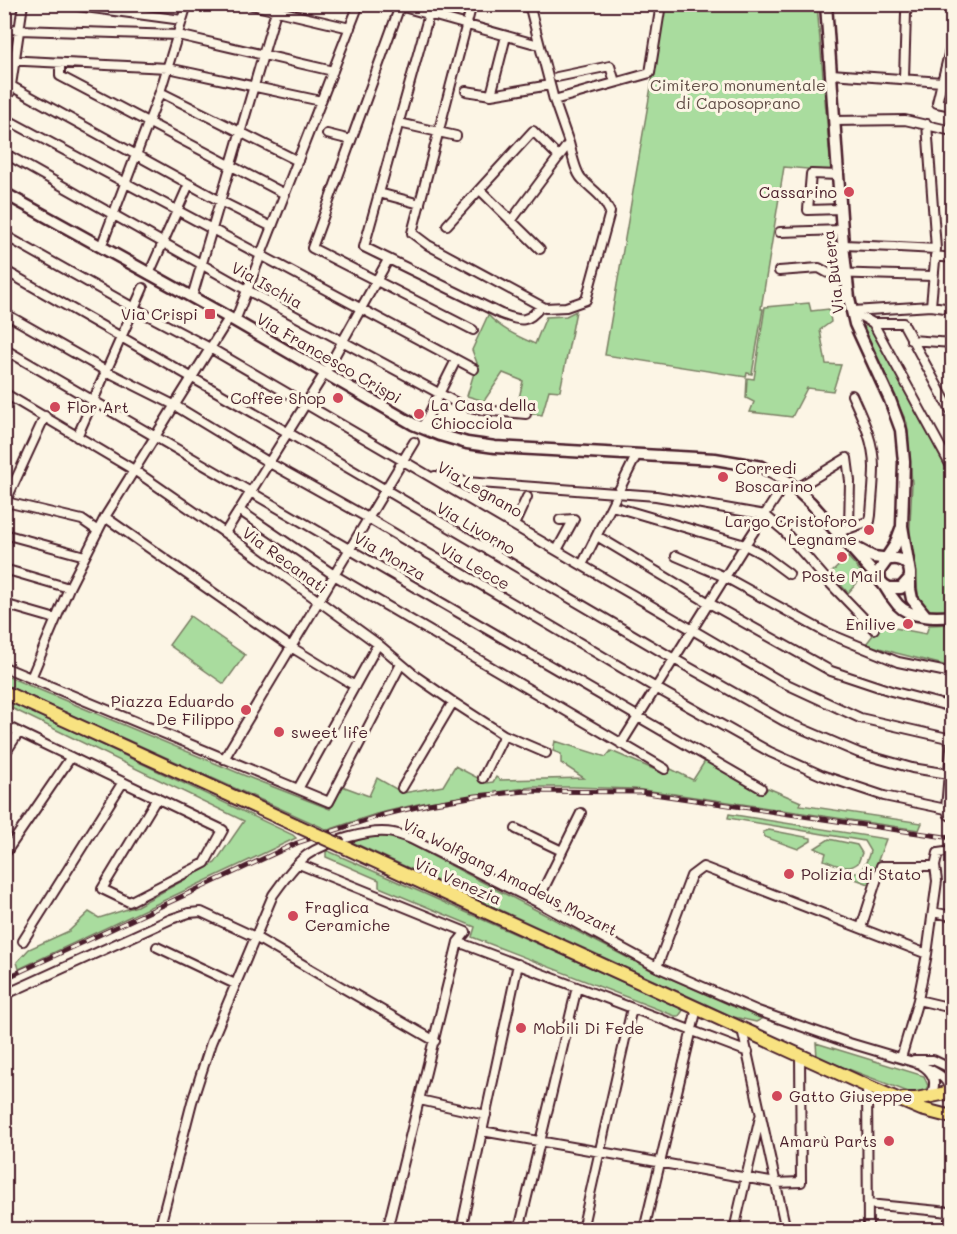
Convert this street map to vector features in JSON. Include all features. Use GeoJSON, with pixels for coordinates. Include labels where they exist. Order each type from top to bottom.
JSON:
{"type":"FeatureCollection","features":[{"type":"Feature","properties":{"kind":"main road","name":"Via Venezia"},"geometry":{"type":"LineString","coordinates":[[4,692],[867,1086],[921,1109],[952,1116]]}},
{"type":"Feature","properties":{"kind":"main road"},"geometry":{"type":"LineString","coordinates":[[898,1099],[951,1094],[949,1110],[952,1116]]}},
{"type":"Feature","properties":{"kind":"street"},"geometry":{"type":"LineString","coordinates":[[23,4],[9,90],[272,227]]}},
{"type":"Feature","properties":{"kind":"street"},"geometry":{"type":"LineString","coordinates":[[63,4],[182,20]]}},
{"type":"Feature","properties":{"kind":"street"},"geometry":{"type":"LineString","coordinates":[[101,247],[160,92],[187,4]]}},
{"type":"Feature","properties":{"kind":"street"},"geometry":{"type":"LineString","coordinates":[[248,4],[277,8],[350,28]]}},
{"type":"Feature","properties":{"kind":"street"},"geometry":{"type":"LineString","coordinates":[[31,678],[69,588],[105,517],[210,348],[232,319],[247,290],[359,4]]}},
{"type":"Feature","properties":{"kind":"street"},"geometry":{"type":"LineString","coordinates":[[472,4],[412,234],[428,245],[543,307],[566,308],[586,300],[610,212],[604,199],[592,186],[580,178],[554,100],[530,6],[515,4]]}},
{"type":"Feature","properties":{"kind":"street"},"geometry":{"type":"LineString","coordinates":[[554,100],[650,73],[661,4]]}},
{"type":"Feature","properties":{"kind":"street","name":"Via Butera"},"geometry":{"type":"LineString","coordinates":[[826,4],[846,273],[855,324],[890,400],[901,430],[904,462],[902,526]]}},
{"type":"Feature","properties":{"kind":"street"},"geometry":{"type":"LineString","coordinates":[[904,78],[906,13],[909,4]]}},
{"type":"Feature","properties":{"kind":"street"},"geometry":{"type":"LineString","coordinates":[[474,330],[312,248],[398,5],[539,45]]}},
{"type":"Feature","properties":{"kind":"street"},"geometry":{"type":"LineString","coordinates":[[192,297],[277,8]]}},
{"type":"Feature","properties":{"kind":"street"},"geometry":{"type":"LineString","coordinates":[[429,14],[364,247],[501,314],[525,320],[543,307]]}},
{"type":"Feature","properties":{"kind":"street"},"geometry":{"type":"LineString","coordinates":[[4,28],[178,35],[333,70]]}},
{"type":"Feature","properties":{"kind":"street"},"geometry":{"type":"LineString","coordinates":[[491,95],[506,36]]}},
{"type":"Feature","properties":{"kind":"street"},"geometry":{"type":"LineString","coordinates":[[952,42],[937,103],[952,106]]}},
{"type":"Feature","properties":{"kind":"street"},"geometry":{"type":"LineString","coordinates":[[4,60],[168,68],[321,101]]}},
{"type":"Feature","properties":{"kind":"street"},"geometry":{"type":"LineString","coordinates":[[60,63],[60,76],[285,194]]}},
{"type":"Feature","properties":{"kind":"street"},"geometry":{"type":"LineString","coordinates":[[557,77],[610,66],[615,82]]}},
{"type":"Feature","properties":{"kind":"street"},"geometry":{"type":"LineString","coordinates":[[831,74],[942,82]]}},
{"type":"Feature","properties":{"kind":"street"},"geometry":{"type":"LineString","coordinates":[[466,91],[491,95],[550,85]]}},
{"type":"Feature","properties":{"kind":"street"},"geometry":{"type":"LineString","coordinates":[[160,92],[298,161]]}},
{"type":"Feature","properties":{"kind":"street"},"geometry":{"type":"LineString","coordinates":[[834,121],[905,120],[952,131]]}},
{"type":"Feature","properties":{"kind":"street"},"geometry":{"type":"LineString","coordinates":[[6,123],[126,183],[474,369]]}},
{"type":"Feature","properties":{"kind":"street"},"geometry":{"type":"LineString","coordinates":[[399,123],[456,136]]}},
{"type":"Feature","properties":{"kind":"street"},"geometry":{"type":"LineString","coordinates":[[927,124],[935,252],[932,306]]}},
{"type":"Feature","properties":{"kind":"street"},"geometry":{"type":"LineString","coordinates":[[447,225],[533,131],[559,157]]}},
{"type":"Feature","properties":{"kind":"street"},"geometry":{"type":"LineString","coordinates":[[327,134],[351,140]]}},
{"type":"Feature","properties":{"kind":"street"},"geometry":{"type":"LineString","coordinates":[[511,221],[569,143]]}},
{"type":"Feature","properties":{"kind":"street","name":"Via Ischia"},"geometry":{"type":"LineString","coordinates":[[4,153],[247,290],[459,404],[482,410],[526,414]]}},
{"type":"Feature","properties":{"kind":"street"},"geometry":{"type":"LineString","coordinates":[[839,175],[811,174],[808,210],[841,209]]}},
{"type":"Feature","properties":{"kind":"street"},"geometry":{"type":"LineString","coordinates":[[149,274],[189,184]]}},
{"type":"Feature","properties":{"kind":"street"},"geometry":{"type":"LineString","coordinates":[[480,190],[540,249]]}},
{"type":"Feature","properties":{"kind":"street"},"geometry":{"type":"LineString","coordinates":[[379,193],[420,204]]}},
{"type":"Feature","properties":{"kind":"street","name":"Via Francesco Crispi"},"geometry":{"type":"LineString","coordinates":[[4,194],[232,319],[422,428],[467,443],[495,447],[715,459],[762,467],[796,489],[844,531],[863,563],[899,606],[925,615]]}},
{"type":"Feature","properties":{"kind":"street"},"geometry":{"type":"LineString","coordinates":[[780,232],[842,230]]}},
{"type":"Feature","properties":{"kind":"street","name":"Via Legnano"},"geometry":{"type":"LineString","coordinates":[[4,234],[134,308],[210,348],[780,681],[860,718],[952,737]]}},
{"type":"Feature","properties":{"kind":"street"},"geometry":{"type":"LineString","coordinates":[[843,245],[897,247],[935,252],[952,258]]}},
{"type":"Feature","properties":{"kind":"street"},"geometry":{"type":"LineString","coordinates":[[225,533],[325,373],[388,260]]}},
{"type":"Feature","properties":{"kind":"street"},"geometry":{"type":"LineString","coordinates":[[779,271],[819,268],[828,273],[933,276]]}},
{"type":"Feature","properties":{"kind":"street","name":"Via Livorno"},"geometry":{"type":"LineString","coordinates":[[4,270],[784,721],[859,753],[912,768],[949,774]]}},
{"type":"Feature","properties":{"kind":"street"},"geometry":{"type":"LineString","coordinates":[[77,437],[143,288]]}},
{"type":"Feature","properties":{"kind":"street"},"geometry":{"type":"LineString","coordinates":[[852,311],[932,306],[952,309]]}},
{"type":"Feature","properties":{"kind":"street"},"geometry":{"type":"LineString","coordinates":[[852,311],[873,323],[903,323],[952,413]]}},
{"type":"Feature","properties":{"kind":"street","name":"Via Lecce"},"geometry":{"type":"LineString","coordinates":[[4,313],[106,371],[174,405],[656,688],[770,752],[820,775],[884,796],[946,809]]}},
{"type":"Feature","properties":{"kind":"street"},"geometry":{"type":"LineString","coordinates":[[873,323],[952,468]]}},
{"type":"Feature","properties":{"kind":"street"},"geometry":{"type":"LineString","coordinates":[[911,340],[952,343]]}},
{"type":"Feature","properties":{"kind":"street","name":"Via Monza"},"geometry":{"type":"LineString","coordinates":[[4,349],[761,788]]}},
{"type":"Feature","properties":{"kind":"street"},"geometry":{"type":"LineString","coordinates":[[422,428],[456,360]]}},
{"type":"Feature","properties":{"kind":"street","name":"Via Recanati"},"geometry":{"type":"LineString","coordinates":[[4,393],[134,470],[378,644],[453,702],[504,735],[546,753]]}},
{"type":"Feature","properties":{"kind":"street"},"geometry":{"type":"LineString","coordinates":[[844,531],[870,521],[874,465],[871,442],[852,395]]}},
{"type":"Feature","properties":{"kind":"street"},"geometry":{"type":"LineString","coordinates":[[45,416],[5,503],[82,520],[98,531]]}},
{"type":"Feature","properties":{"kind":"street"},"geometry":{"type":"LineString","coordinates":[[225,759],[414,442]]}},
{"type":"Feature","properties":{"kind":"street"},"geometry":{"type":"LineString","coordinates":[[582,565],[636,456]]}},
{"type":"Feature","properties":{"kind":"street"},"geometry":{"type":"LineString","coordinates":[[796,489],[847,458],[850,507],[844,531]]}},
{"type":"Feature","properties":{"kind":"street"},"geometry":{"type":"LineString","coordinates":[[430,475],[466,482],[656,496],[765,515],[784,531],[874,629]]}},
{"type":"Feature","properties":{"kind":"street"},"geometry":{"type":"LineString","coordinates":[[621,744],[777,496]]}},
{"type":"Feature","properties":{"kind":"street"},"geometry":{"type":"LineString","coordinates":[[514,525],[526,497]]}},
{"type":"Feature","properties":{"kind":"street"},"geometry":{"type":"LineString","coordinates":[[612,506],[745,545],[762,554],[789,574]]}},
{"type":"Feature","properties":{"kind":"street"},"geometry":{"type":"LineString","coordinates":[[239,510],[334,575],[665,769]]}},
{"type":"Feature","properties":{"kind":"street"},"geometry":{"type":"LineString","coordinates":[[105,517],[291,647],[355,686]]}},
{"type":"Feature","properties":{"kind":"street"},"geometry":{"type":"LineString","coordinates":[[557,550],[574,519],[560,520]]}},
{"type":"Feature","properties":{"kind":"street"},"geometry":{"type":"LineString","coordinates":[[902,526],[895,545],[879,571],[882,583],[889,588],[901,588],[909,579]]}},
{"type":"Feature","properties":{"kind":"street"},"geometry":{"type":"LineString","coordinates":[[902,526],[912,599],[925,615],[940,617],[952,615]]}},
{"type":"Feature","properties":{"kind":"street"},"geometry":{"type":"LineString","coordinates":[[4,534],[85,556]]}},
{"type":"Feature","properties":{"kind":"street"},"geometry":{"type":"LineString","coordinates":[[597,536],[709,603],[831,671],[874,686],[952,707]]}},
{"type":"Feature","properties":{"kind":"street"},"geometry":{"type":"LineString","coordinates":[[851,546],[873,557],[901,560],[909,567]]}},
{"type":"Feature","properties":{"kind":"street"},"geometry":{"type":"LineString","coordinates":[[676,556],[725,577],[825,632],[898,662],[952,673]]}},
{"type":"Feature","properties":{"kind":"street"},"geometry":{"type":"LineString","coordinates":[[4,569],[69,588]]}},
{"type":"Feature","properties":{"kind":"street"},"geometry":{"type":"LineString","coordinates":[[4,604],[56,619]]}},
{"type":"Feature","properties":{"kind":"street"},"geometry":{"type":"LineString","coordinates":[[298,789],[378,644]]}},
{"type":"Feature","properties":{"kind":"street"},"geometry":{"type":"LineString","coordinates":[[4,667],[329,802],[401,664]]}},
{"type":"Feature","properties":{"kind":"street"},"geometry":{"type":"LineString","coordinates":[[402,789],[453,702]]}},
{"type":"Feature","properties":{"kind":"street"},"geometry":{"type":"LineString","coordinates":[[4,726],[19,732],[72,758],[157,798],[223,830],[205,863],[129,902],[102,889],[157,798]]}},
{"type":"Feature","properties":{"kind":"street"},"geometry":{"type":"LineString","coordinates":[[4,755],[19,732]]}},
{"type":"Feature","properties":{"kind":"street"},"geometry":{"type":"LineString","coordinates":[[483,778],[504,735]]}},
{"type":"Feature","properties":{"kind":"street"},"geometry":{"type":"LineString","coordinates":[[952,737],[946,809],[952,816]]}},
{"type":"Feature","properties":{"kind":"street"},"geometry":{"type":"LineString","coordinates":[[4,855],[72,758]]}},
{"type":"Feature","properties":{"kind":"street"},"geometry":{"type":"LineString","coordinates":[[23,941],[123,782]]}},
{"type":"Feature","properties":{"kind":"street"},"geometry":{"type":"LineString","coordinates":[[537,902],[581,813]]}},
{"type":"Feature","properties":{"kind":"street"},"geometry":{"type":"LineString","coordinates":[[516,829],[562,851]]}},
{"type":"Feature","properties":{"kind":"street","name":"Via Wolfgang Amadeus Mozart"},"geometry":{"type":"LineString","coordinates":[[159,1230],[192,1102],[211,1042],[273,895],[307,855],[329,844],[360,835],[392,832],[411,839],[537,902],[657,967],[758,1011],[846,1042],[909,1060]]}},
{"type":"Feature","properties":{"kind":"street"},"geometry":{"type":"LineString","coordinates":[[901,1058],[918,1000],[927,954],[937,881],[935,866],[938,853],[952,851]]}},
{"type":"Feature","properties":{"kind":"street"},"geometry":{"type":"LineString","coordinates":[[299,864],[466,932],[459,942],[387,1230]]}},
{"type":"Feature","properties":{"kind":"street"},"geometry":{"type":"LineString","coordinates":[[861,928],[880,866],[935,866]]}},
{"type":"Feature","properties":{"kind":"street"},"geometry":{"type":"LineString","coordinates":[[657,967],[691,876],[703,867],[927,954]]}},
{"type":"Feature","properties":{"kind":"street"},"geometry":{"type":"LineString","coordinates":[[4,996],[189,913],[201,912],[255,937],[435,1041]]}},
{"type":"Feature","properties":{"kind":"street"},"geometry":{"type":"LineString","coordinates":[[933,912],[952,916]]}},
{"type":"Feature","properties":{"kind":"street"},"geometry":{"type":"LineString","coordinates":[[459,942],[748,1052]]}},
{"type":"Feature","properties":{"kind":"street"},"geometry":{"type":"LineString","coordinates":[[158,946],[235,984]]}},
{"type":"Feature","properties":{"kind":"street"},"geometry":{"type":"LineString","coordinates":[[461,1230],[518,964]]}},
{"type":"Feature","properties":{"kind":"street"},"geometry":{"type":"LineString","coordinates":[[519,1230],[577,987]]}},
{"type":"Feature","properties":{"kind":"street"},"geometry":{"type":"LineString","coordinates":[[918,1000],[952,1008]]}},
{"type":"Feature","properties":{"kind":"street"},"geometry":{"type":"LineString","coordinates":[[582,1230],[632,1008]]}},
{"type":"Feature","properties":{"kind":"street"},"geometry":{"type":"LineString","coordinates":[[644,1230],[697,1008]]}},
{"type":"Feature","properties":{"kind":"street"},"geometry":{"type":"LineString","coordinates":[[742,1029],[786,1230]]}},
{"type":"Feature","properties":{"kind":"street"},"geometry":{"type":"LineString","coordinates":[[482,1131],[776,1183],[801,1182],[800,1056]]}},
{"type":"Feature","properties":{"kind":"street"},"geometry":{"type":"LineString","coordinates":[[909,1060],[946,1079],[951,1094]]}},
{"type":"Feature","properties":{"kind":"street"},"geometry":{"type":"LineString","coordinates":[[909,1060],[933,1060],[952,1070]]}},
{"type":"Feature","properties":{"kind":"street"},"geometry":{"type":"LineString","coordinates":[[928,1068],[934,1082],[934,1089],[930,1097]]}},
{"type":"Feature","properties":{"kind":"street"},"geometry":{"type":"LineString","coordinates":[[867,1086],[868,1230]]}},
{"type":"Feature","properties":{"kind":"street"},"geometry":{"type":"LineString","coordinates":[[420,1100],[486,1115]]}},
{"type":"Feature","properties":{"kind":"street"},"geometry":{"type":"LineString","coordinates":[[734,1230],[761,1112]]}},
{"type":"Feature","properties":{"kind":"street"},"geometry":{"type":"LineString","coordinates":[[868,1204],[949,1212],[949,1230]]}},
{"type":"Feature","properties":{"kind":"green space","name":"Cimitero monumentale di Caposoprano"},"geometry":{"type":"Polygon","coordinates":[[[665,5],[817,5],[831,171],[784,167],[752,374],[747,373],[746,377],[605,355],[665,5]]]}},
{"type":"Feature","properties":{"kind":"green space"},"geometry":{"type":"Polygon","coordinates":[[[809,303],[811,311],[829,309],[831,322],[820,330],[826,364],[841,365],[833,391],[807,388],[792,417],[750,412],[754,402],[746,398],[747,378],[754,379],[765,307],[809,303]]]}},
{"type":"Feature","properties":{"kind":"green space"},"geometry":{"type":"Polygon","coordinates":[[[576,311],[560,391],[549,390],[542,415],[516,411],[523,381],[503,373],[484,401],[467,396],[477,363],[472,350],[488,315],[504,328],[535,344],[546,317],[566,316],[576,311]]]}},
{"type":"Feature","properties":{"kind":"green space"},"geometry":{"type":"Polygon","coordinates":[[[865,326],[870,326],[952,478],[952,611],[927,610],[919,602],[914,560],[909,546],[912,483],[907,423],[862,330],[865,326]]]}},
{"type":"Feature","properties":{"kind":"green space"},"geometry":{"type":"Polygon","coordinates":[[[848,557],[864,575],[848,593],[831,573],[848,557]]]}},
{"type":"Feature","properties":{"kind":"green space"},"geometry":{"type":"Polygon","coordinates":[[[190,616],[245,655],[224,684],[169,645],[190,616]]]}},
{"type":"Feature","properties":{"kind":"green space"},"geometry":{"type":"Polygon","coordinates":[[[883,622],[895,628],[926,634],[929,625],[952,624],[952,667],[866,644],[883,622]]]}},
{"type":"Feature","properties":{"kind":"green space"},"geometry":{"type":"Polygon","coordinates":[[[4,675],[330,809],[342,786],[369,796],[377,778],[403,793],[443,786],[455,766],[487,783],[493,782],[496,777],[500,780],[584,778],[561,763],[561,754],[553,751],[555,741],[606,757],[611,751],[665,774],[669,768],[693,780],[705,761],[764,793],[768,788],[801,802],[800,805],[922,823],[919,830],[634,789],[532,787],[422,803],[376,814],[328,830],[5,685],[4,675]]]}},
{"type":"Feature","properties":{"kind":"green space"},"geometry":{"type":"Polygon","coordinates":[[[5,699],[296,838],[19,969],[17,962],[29,949],[69,931],[89,912],[99,918],[137,906],[215,863],[244,821],[5,705],[5,699]]]}},
{"type":"Feature","properties":{"kind":"green space"},"geometry":{"type":"Polygon","coordinates":[[[729,814],[886,839],[869,884],[844,875],[859,871],[867,861],[870,851],[864,841],[728,818],[729,814]]]}},
{"type":"Feature","properties":{"kind":"green space"},"geometry":{"type":"Polygon","coordinates":[[[769,830],[811,838],[811,841],[798,849],[765,837],[763,832],[769,830]]]}},
{"type":"Feature","properties":{"kind":"green space"},"geometry":{"type":"Polygon","coordinates":[[[377,835],[402,840],[651,970],[762,1019],[756,1022],[734,1017],[352,842],[377,835]]]}},
{"type":"Feature","properties":{"kind":"green space"},"geometry":{"type":"Polygon","coordinates":[[[829,839],[857,845],[862,853],[858,863],[845,867],[824,860],[826,853],[815,848],[829,839]]]}},
{"type":"Feature","properties":{"kind":"green space"},"geometry":{"type":"Polygon","coordinates":[[[326,850],[684,1009],[679,1016],[675,1016],[472,937],[475,927],[379,887],[379,880],[326,857],[326,850]]]}},
{"type":"Feature","properties":{"kind":"green space"},"geometry":{"type":"Polygon","coordinates":[[[816,1043],[924,1076],[928,1086],[925,1091],[916,1095],[817,1057],[816,1043]]]}},
{"type":"Feature","properties":{"kind":"railway"},"geometry":{"type":"LineString","coordinates":[[4,979],[297,843],[379,816],[476,796],[526,791],[640,792],[952,838]]}},
{"type":"Feature","properties":{"kind":"place","name":"Cassarino"},"geometry":{"type":"Point","coordinates":[849,192]}},
{"type":"Feature","properties":{"kind":"place","name":"Via Crispi"},"geometry":{"type":"Point","coordinates":[210,314]}},
{"type":"Feature","properties":{"kind":"place","name":"Coffee Shop"},"geometry":{"type":"Point","coordinates":[338,398]}},
{"type":"Feature","properties":{"kind":"place","name":"Flor Art"},"geometry":{"type":"Point","coordinates":[55,407]}},
{"type":"Feature","properties":{"kind":"place","name":"La Casa della Chiocciola"},"geometry":{"type":"Point","coordinates":[419,414]}},
{"type":"Feature","properties":{"kind":"place","name":"Corredi Boscarino"},"geometry":{"type":"Point","coordinates":[723,477]}},
{"type":"Feature","properties":{"kind":"place","name":"Largo Cristoforo Legname"},"geometry":{"type":"Point","coordinates":[869,530]}},
{"type":"Feature","properties":{"kind":"place","name":"Poste Mail"},"geometry":{"type":"Point","coordinates":[842,557]}},
{"type":"Feature","properties":{"kind":"place","name":"Enilive"},"geometry":{"type":"Point","coordinates":[908,624]}},
{"type":"Feature","properties":{"kind":"place","name":"Piazza Eduardo De Filippo"},"geometry":{"type":"Point","coordinates":[246,710]}},
{"type":"Feature","properties":{"kind":"place","name":"sweet life"},"geometry":{"type":"Point","coordinates":[279,732]}},
{"type":"Feature","properties":{"kind":"place","name":"Polizia di Stato"},"geometry":{"type":"Point","coordinates":[789,874]}},
{"type":"Feature","properties":{"kind":"place","name":"Fraglica Ceramiche"},"geometry":{"type":"Point","coordinates":[293,916]}},
{"type":"Feature","properties":{"kind":"place","name":"Mobili Di Fede"},"geometry":{"type":"Point","coordinates":[521,1028]}},
{"type":"Feature","properties":{"kind":"place","name":"Gatto Giuseppe"},"geometry":{"type":"Point","coordinates":[777,1096]}},
{"type":"Feature","properties":{"kind":"place","name":"Amarù Parts"},"geometry":{"type":"Point","coordinates":[889,1141]}}]}
